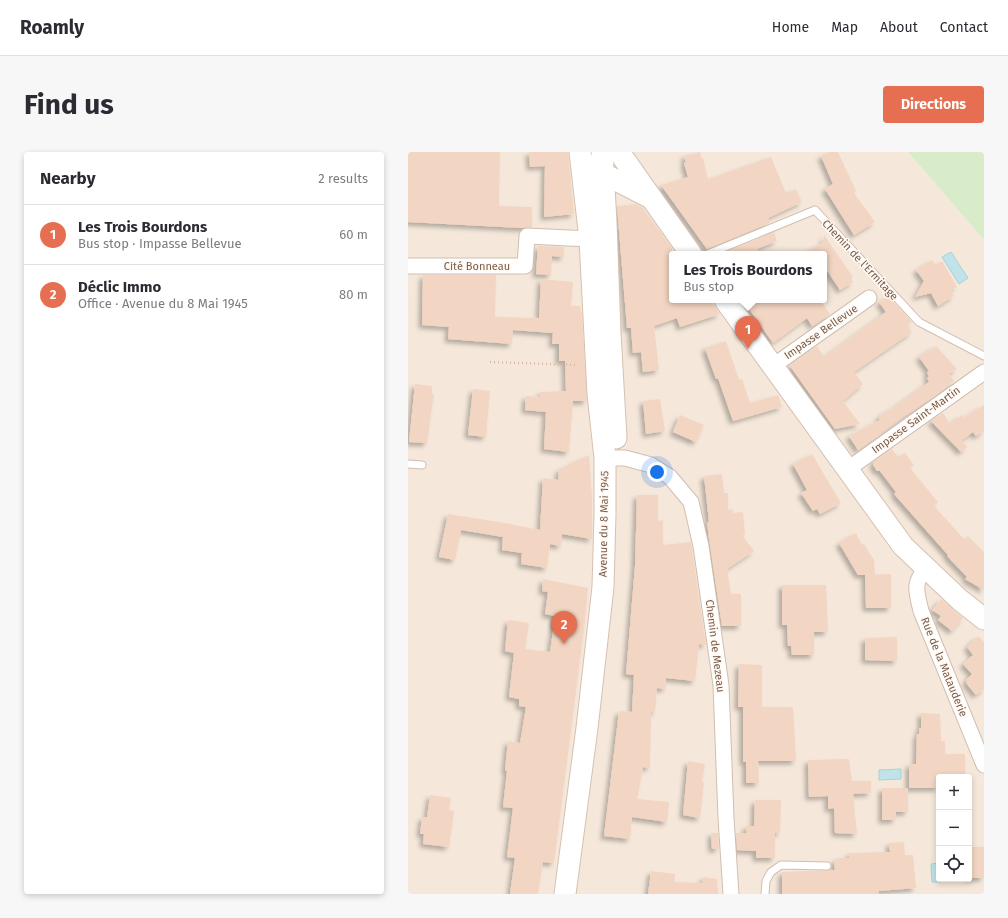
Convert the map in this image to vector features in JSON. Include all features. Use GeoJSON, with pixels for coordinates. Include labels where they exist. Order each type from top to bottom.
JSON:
{"type":"FeatureCollection","features":[{"type":"Feature","properties":{"kind":"main road","name":"Avenue du 8 Mai 1945"},"geometry":{"type":"LineString","coordinates":[[565,894],[587,728],[603,587],[605,514],[611,458],[598,394],[590,239],[580,152]]}},
{"type":"Feature","properties":{"kind":"main road"},"geometry":{"type":"LineString","coordinates":[[589,152],[604,174],[652,199]]}},
{"type":"Feature","properties":{"kind":"main road","name":"Avenue du 8 Mai 1945"},"geometry":{"type":"LineString","coordinates":[[578,894],[615,600],[618,534],[611,458],[610,333],[602,152]]}},
{"type":"Feature","properties":{"kind":"main road"},"geometry":{"type":"LineString","coordinates":[[620,152],[689,251]]}},
{"type":"Feature","properties":{"kind":"main road"},"geometry":{"type":"LineString","coordinates":[[727,303],[903,546],[960,600],[984,619]]}},
{"type":"Feature","properties":{"kind":"street","name":"Cité Bonneau"},"geometry":{"type":"LineString","coordinates":[[408,266],[525,266],[527,236],[590,239]]}},
{"type":"Feature","properties":{"kind":"street","name":"Impasse Bellevue"},"geometry":{"type":"LineString","coordinates":[[773,366],[869,298]]}},
{"type":"Feature","properties":{"kind":"street","name":"Impasse Saint-Martin"},"geometry":{"type":"LineString","coordinates":[[848,469],[984,372]]}},
{"type":"Feature","properties":{"kind":"street","name":"Chemin de Mezeau"},"geometry":{"type":"LineString","coordinates":[[611,458],[625,458],[651,465],[670,477],[691,502],[701,546],[721,685],[726,818],[731,894]]}},
{"type":"Feature","properties":{"kind":"street","name":"Rue de la Matauderie"},"geometry":{"type":"LineString","coordinates":[[926,569],[918,579],[916,589],[921,611],[984,765]]}},
{"type":"Feature","properties":{"kind":"lane","name":"Chemin de l'Ermitage"},"geometry":{"type":"LineString","coordinates":[[715,251],[815,210],[919,322],[984,356]]}},
{"type":"Feature","properties":{"kind":"lane"},"geometry":{"type":"LineString","coordinates":[[408,464],[422,465]]}},
{"type":"Feature","properties":{"kind":"lane"},"geometry":{"type":"LineString","coordinates":[[765,894],[766,881],[771,872],[781,865],[827,866]]}},
{"type":"Feature","properties":{"kind":"path"},"geometry":{"type":"LineString","coordinates":[[490,362],[597,366]]}},
{"type":"Feature","properties":{"kind":"shaded area"},"geometry":{"type":"Polygon","coordinates":[[[408,152],[908,152],[984,240],[984,894],[408,894],[408,152]]]}},
{"type":"Feature","properties":{"kind":"green space"},"geometry":{"type":"Polygon","coordinates":[[[908,152],[984,152],[984,240],[908,152]]]}},
{"type":"Feature","properties":{"kind":"water"},"geometry":{"type":"Polygon","coordinates":[[[951,252],[968,278],[959,284],[942,257],[951,252]]]}},
{"type":"Feature","properties":{"kind":"water"},"geometry":{"type":"Polygon","coordinates":[[[901,769],[901,779],[879,780],[879,770],[901,769]]]}},
{"type":"Feature","properties":{"kind":"water"},"geometry":{"type":"Polygon","coordinates":[[[936,863],[936,882],[932,882],[931,864],[936,863]]]}},
{"type":"Feature","properties":{"kind":"building"},"geometry":{"type":"Polygon","coordinates":[[[408,152],[500,152],[499,206],[532,207],[532,227],[522,228],[408,222],[408,152]]]}},
{"type":"Feature","properties":{"kind":"building"},"geometry":{"type":"Polygon","coordinates":[[[529,152],[568,152],[574,214],[544,217],[545,166],[530,167],[529,152]]]}},
{"type":"Feature","properties":{"kind":"building"},"geometry":{"type":"Polygon","coordinates":[[[700,152],[708,179],[771,157],[786,193],[796,189],[802,202],[768,218],[770,223],[707,249],[661,185],[688,177],[684,163],[686,162],[684,156],[700,152]]]}},
{"type":"Feature","properties":{"kind":"building"},"geometry":{"type":"Polygon","coordinates":[[[830,152],[838,152],[856,191],[854,193],[875,222],[854,235],[825,189],[833,184],[821,156],[830,152]]]}},
{"type":"Feature","properties":{"kind":"building"},"geometry":{"type":"Polygon","coordinates":[[[636,204],[643,208],[672,248],[672,251],[669,251],[669,303],[712,303],[720,314],[680,327],[677,318],[654,326],[659,370],[643,372],[641,352],[633,353],[631,328],[627,328],[617,206],[636,204]]]}},
{"type":"Feature","properties":{"kind":"building"},"geometry":{"type":"Polygon","coordinates":[[[774,232],[777,241],[757,249],[758,251],[728,251],[774,232]]]}},
{"type":"Feature","properties":{"kind":"building"},"geometry":{"type":"Polygon","coordinates":[[[824,235],[853,277],[851,278],[853,282],[840,290],[827,270],[827,251],[809,251],[824,242],[824,235]]]}},
{"type":"Feature","properties":{"kind":"building"},"geometry":{"type":"Polygon","coordinates":[[[538,246],[564,247],[564,257],[552,256],[551,275],[536,274],[538,246]]]}},
{"type":"Feature","properties":{"kind":"building"},"geometry":{"type":"Polygon","coordinates":[[[932,260],[935,265],[942,261],[957,287],[951,291],[954,296],[938,306],[931,293],[915,297],[924,281],[916,270],[932,260]]]}},
{"type":"Feature","properties":{"kind":"building"},"geometry":{"type":"Polygon","coordinates":[[[423,275],[496,275],[495,317],[539,318],[541,279],[573,282],[571,306],[580,306],[582,315],[587,401],[573,401],[569,452],[544,449],[546,412],[525,410],[526,396],[540,397],[540,392],[566,391],[565,361],[559,361],[559,344],[552,344],[553,333],[513,330],[512,344],[448,339],[449,327],[422,325],[423,275]]]}},
{"type":"Feature","properties":{"kind":"building"},"geometry":{"type":"Polygon","coordinates":[[[888,296],[912,322],[907,325],[912,332],[854,372],[863,384],[843,401],[860,424],[835,429],[790,366],[817,346],[824,357],[886,312],[879,302],[888,296]]]}},
{"type":"Feature","properties":{"kind":"building"},"geometry":{"type":"Polygon","coordinates":[[[745,303],[822,303],[830,314],[812,326],[807,318],[773,343],[745,303]]]}},
{"type":"Feature","properties":{"kind":"building"},"geometry":{"type":"Polygon","coordinates":[[[726,341],[739,380],[742,379],[750,403],[778,395],[782,407],[733,421],[718,378],[716,379],[705,348],[726,341]]]}},
{"type":"Feature","properties":{"kind":"building"},"geometry":{"type":"Polygon","coordinates":[[[936,346],[957,369],[949,374],[954,381],[858,450],[849,436],[880,420],[879,417],[888,410],[889,411],[929,382],[927,372],[929,371],[919,357],[936,346]]]}},
{"type":"Feature","properties":{"kind":"building"},"geometry":{"type":"Polygon","coordinates":[[[415,384],[432,386],[432,394],[434,394],[427,443],[409,442],[415,384]]]}},
{"type":"Feature","properties":{"kind":"building"},"geometry":{"type":"Polygon","coordinates":[[[473,389],[490,391],[486,437],[468,435],[473,389]]]}},
{"type":"Feature","properties":{"kind":"building"},"geometry":{"type":"Polygon","coordinates":[[[660,399],[665,431],[646,434],[643,401],[660,399]]]}},
{"type":"Feature","properties":{"kind":"building"},"geometry":{"type":"Polygon","coordinates":[[[984,405],[984,431],[976,436],[973,432],[962,440],[967,447],[961,452],[931,421],[943,413],[950,424],[962,415],[964,418],[984,405]]]}},
{"type":"Feature","properties":{"kind":"building"},"geometry":{"type":"Polygon","coordinates":[[[680,415],[704,425],[696,442],[673,432],[680,415]]]}},
{"type":"Feature","properties":{"kind":"building"},"geometry":{"type":"Polygon","coordinates":[[[892,449],[898,457],[905,453],[914,465],[910,468],[938,502],[934,506],[964,539],[968,536],[984,552],[984,590],[965,579],[967,577],[894,494],[896,492],[880,471],[877,471],[873,465],[874,461],[892,449]]]}},
{"type":"Feature","properties":{"kind":"building"},"geometry":{"type":"Polygon","coordinates":[[[812,454],[841,503],[820,514],[817,509],[813,511],[801,493],[807,490],[793,464],[812,454]]]}},
{"type":"Feature","properties":{"kind":"building"},"geometry":{"type":"Polygon","coordinates":[[[589,455],[592,498],[592,539],[562,534],[561,546],[550,544],[547,568],[521,564],[522,553],[502,550],[503,537],[461,530],[455,560],[439,557],[448,514],[540,530],[543,478],[558,480],[559,470],[589,455]]]}},
{"type":"Feature","properties":{"kind":"building"},"geometry":{"type":"Polygon","coordinates":[[[722,474],[724,493],[728,493],[728,510],[733,509],[733,513],[743,512],[745,534],[742,535],[754,551],[727,569],[731,594],[741,594],[741,626],[722,626],[709,539],[707,522],[709,522],[704,476],[722,474]]]}},
{"type":"Feature","properties":{"kind":"building"},"geometry":{"type":"Polygon","coordinates":[[[637,495],[658,495],[658,521],[663,520],[663,545],[691,542],[706,645],[699,644],[695,681],[666,678],[666,689],[657,688],[655,712],[651,712],[650,768],[643,767],[637,799],[669,802],[667,822],[632,817],[630,839],[604,836],[619,711],[632,712],[634,675],[626,674],[635,566],[637,495]]]}},
{"type":"Feature","properties":{"kind":"building"},"geometry":{"type":"Polygon","coordinates":[[[856,533],[862,545],[864,544],[874,560],[875,575],[858,575],[839,543],[856,533]]]}},
{"type":"Feature","properties":{"kind":"building"},"geometry":{"type":"Polygon","coordinates":[[[891,574],[891,608],[866,608],[865,575],[891,574]]]}},
{"type":"Feature","properties":{"kind":"building"},"geometry":{"type":"Polygon","coordinates":[[[543,579],[588,588],[585,621],[554,863],[543,862],[538,894],[510,894],[515,858],[507,857],[513,808],[503,807],[507,771],[505,770],[508,741],[520,743],[526,707],[519,706],[519,699],[509,697],[514,653],[505,651],[508,620],[529,623],[525,649],[550,652],[555,616],[545,614],[548,592],[542,591],[543,579]]]}},
{"type":"Feature","properties":{"kind":"building"},"geometry":{"type":"Polygon","coordinates":[[[782,585],[826,585],[828,632],[814,632],[814,655],[792,655],[791,646],[788,646],[787,625],[782,625],[782,585]]]}},
{"type":"Feature","properties":{"kind":"building"},"geometry":{"type":"Polygon","coordinates":[[[941,599],[963,618],[952,631],[938,620],[941,616],[932,610],[941,599]]]}},
{"type":"Feature","properties":{"kind":"building"},"geometry":{"type":"Polygon","coordinates":[[[978,636],[984,642],[984,689],[976,695],[966,683],[966,680],[972,674],[963,664],[973,655],[967,647],[978,636]]]}},
{"type":"Feature","properties":{"kind":"building"},"geometry":{"type":"Polygon","coordinates":[[[897,637],[897,661],[865,660],[865,638],[897,637]]]}},
{"type":"Feature","properties":{"kind":"building"},"geometry":{"type":"Polygon","coordinates":[[[739,664],[762,665],[762,707],[793,707],[796,761],[758,761],[759,783],[746,783],[746,762],[743,762],[743,707],[738,707],[739,664]]]}},
{"type":"Feature","properties":{"kind":"building"},"geometry":{"type":"Polygon","coordinates":[[[921,713],[940,714],[941,741],[945,741],[945,754],[965,754],[965,774],[936,774],[936,788],[909,788],[909,764],[916,764],[917,734],[919,734],[919,728],[921,728],[921,713]]]}},
{"type":"Feature","properties":{"kind":"building"},"geometry":{"type":"Polygon","coordinates":[[[849,759],[852,781],[871,781],[871,793],[853,794],[857,834],[835,833],[834,808],[828,809],[828,796],[809,797],[808,760],[849,759]]]}},
{"type":"Feature","properties":{"kind":"building"},"geometry":{"type":"Polygon","coordinates":[[[688,761],[705,764],[702,782],[704,782],[700,818],[683,815],[688,761]]]}},
{"type":"Feature","properties":{"kind":"building"},"geometry":{"type":"Polygon","coordinates":[[[882,788],[908,788],[908,812],[896,812],[896,820],[882,820],[882,788]]]}},
{"type":"Feature","properties":{"kind":"building"},"geometry":{"type":"Polygon","coordinates":[[[430,795],[451,798],[449,810],[454,811],[449,847],[423,844],[424,834],[420,834],[422,817],[427,817],[430,795]]]}},
{"type":"Feature","properties":{"kind":"building"},"geometry":{"type":"Polygon","coordinates":[[[755,800],[781,800],[780,833],[775,833],[775,858],[756,858],[756,851],[737,850],[736,833],[746,833],[746,826],[754,826],[755,800]]]}},
{"type":"Feature","properties":{"kind":"building"},"geometry":{"type":"Polygon","coordinates":[[[711,833],[718,833],[719,849],[712,849],[711,833]]]}},
{"type":"Feature","properties":{"kind":"building"},"geometry":{"type":"Polygon","coordinates":[[[904,842],[905,855],[913,855],[916,888],[879,891],[879,894],[782,894],[782,872],[835,870],[834,862],[838,858],[849,858],[849,853],[890,852],[889,843],[904,842]]]}},
{"type":"Feature","properties":{"kind":"building"},"geometry":{"type":"Polygon","coordinates":[[[972,847],[984,847],[984,878],[972,878],[972,847]]]}},
{"type":"Feature","properties":{"kind":"building"},"geometry":{"type":"Polygon","coordinates":[[[651,871],[675,874],[674,882],[702,883],[703,877],[717,879],[718,894],[648,894],[651,871]]]}},
{"type":"Feature","properties":{"kind":"place","name":"Les Trois Bourdons"},"geometry":{"type":"Point","coordinates":[748,349]}},
{"type":"Feature","properties":{"kind":"place","name":"Déclic Immo"},"geometry":{"type":"Point","coordinates":[564,644]}}]}
